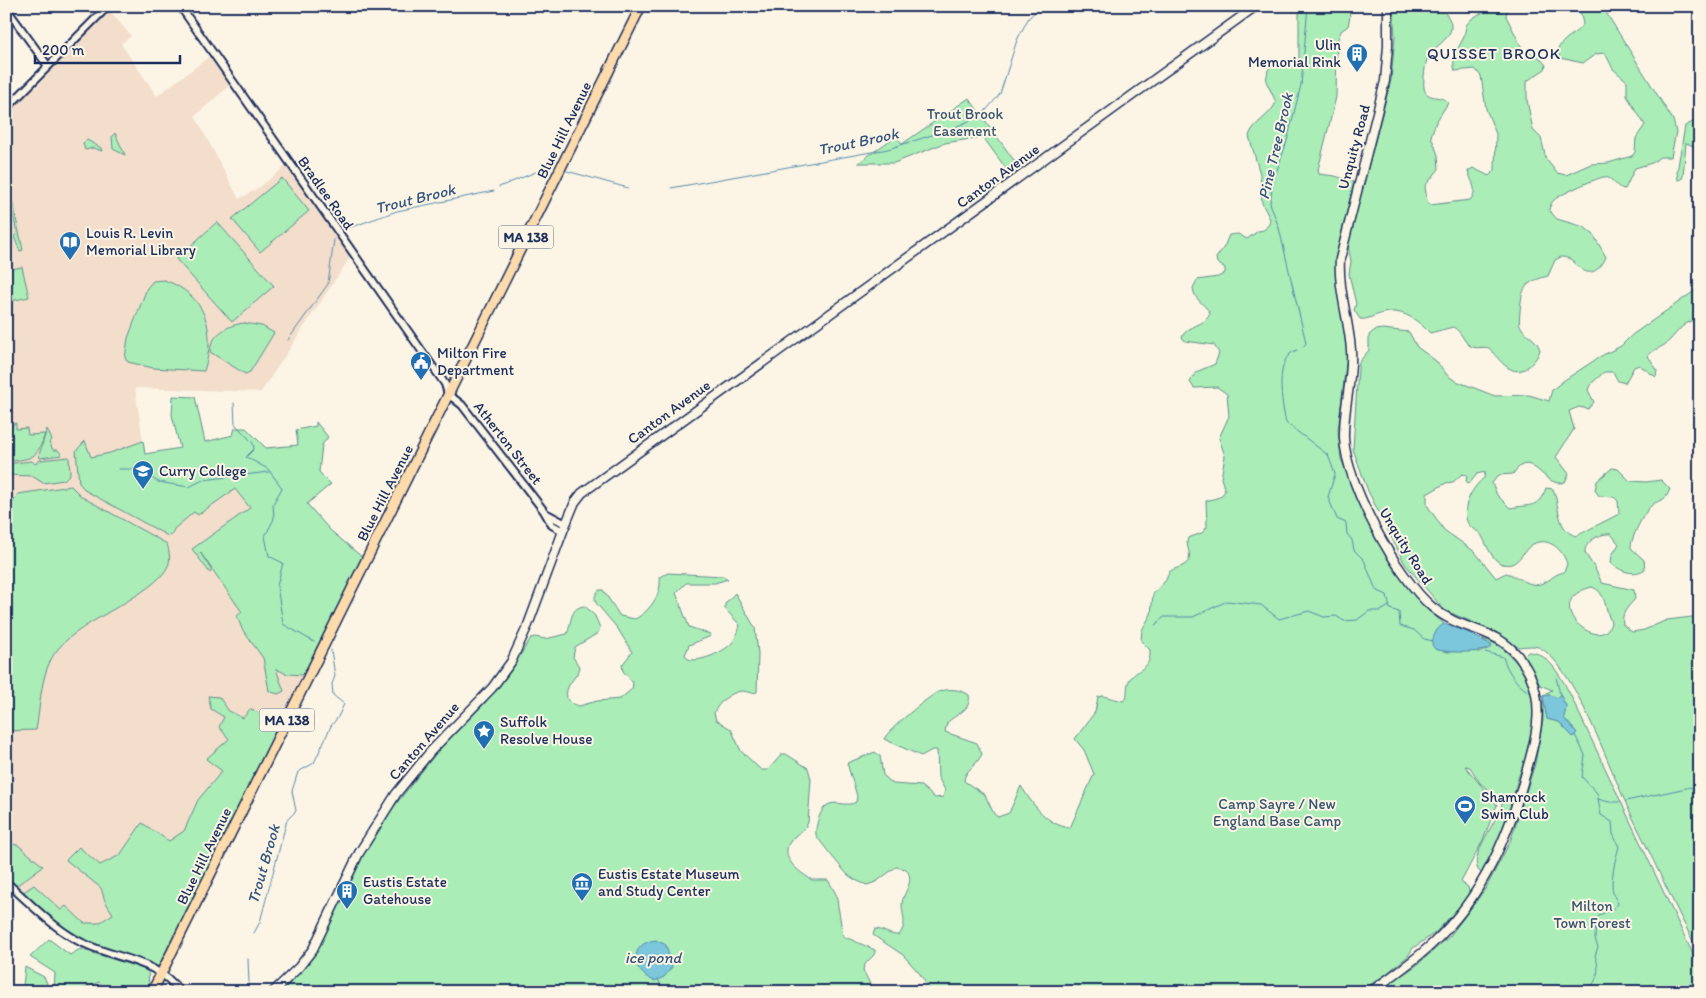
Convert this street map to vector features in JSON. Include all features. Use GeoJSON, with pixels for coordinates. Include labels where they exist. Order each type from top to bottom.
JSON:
{"type":"FeatureCollection","features":[{"type":"Feature","properties":{"kind":"highway","name":"Blue Hill Avenue"},"geometry":{"type":"LineString","coordinates":[[152,992],[641,6]]}},
{"type":"Feature","properties":{"kind":"main road","name":"Canton Avenue"},"geometry":{"type":"LineString","coordinates":[[273,992],[294,973],[313,949],[359,853],[396,794],[430,752],[504,673],[528,625],[575,502],[588,488],[1256,6]]}},
{"type":"Feature","properties":{"kind":"main road","name":"Unquity Road"},"geometry":{"type":"LineString","coordinates":[[1370,992],[1412,961],[1440,937],[1466,907],[1483,882],[1501,847],[1515,811],[1532,753],[1538,715],[1534,684],[1524,664],[1512,649],[1489,633],[1439,612],[1414,587],[1372,519],[1354,481],[1346,457],[1344,421],[1351,355],[1341,288],[1340,262],[1384,81],[1389,37],[1388,6]]}},
{"type":"Feature","properties":{"kind":"street"},"geometry":{"type":"LineString","coordinates":[[6,109],[108,6]]}},
{"type":"Feature","properties":{"kind":"street","name":"Bradlee Road"},"geometry":{"type":"LineString","coordinates":[[180,6],[445,384],[448,394]]}},
{"type":"Feature","properties":{"kind":"street"},"geometry":{"type":"LineString","coordinates":[[6,8],[48,66]]}},
{"type":"Feature","properties":{"kind":"street","name":"Atherton Street"},"geometry":{"type":"LineString","coordinates":[[448,394],[462,405],[544,511],[552,525],[564,527]]}},
{"type":"Feature","properties":{"kind":"street"},"geometry":{"type":"LineString","coordinates":[[6,882],[50,921],[75,939],[93,948],[162,972],[180,992]]}},
{"type":"Feature","properties":{"kind":"shaded area","name":"Curry College"},"geometry":{"type":"Polygon","coordinates":[[[110,11],[131,36],[121,44],[157,96],[210,56],[230,85],[195,116],[239,199],[260,187],[287,165],[351,256],[261,392],[135,388],[146,462],[256,470],[362,557],[158,967],[48,917],[6,877],[6,114],[34,86],[36,88],[75,43],[110,11]]]}},
{"type":"Feature","properties":{"kind":"green space","name":"Camp Sayre / New England Base Camp"},"geometry":{"type":"Polygon","coordinates":[[[1299,6],[1348,6],[1350,16],[1348,26],[1341,31],[1337,42],[1336,97],[1318,170],[1319,174],[1335,176],[1354,182],[1336,255],[1347,356],[1338,430],[1341,459],[1363,511],[1399,574],[1420,602],[1444,624],[1435,634],[1435,649],[1448,652],[1481,652],[1492,646],[1482,639],[1494,643],[1505,650],[1522,670],[1531,694],[1534,719],[1532,734],[1507,821],[1481,873],[1477,867],[1477,858],[1480,848],[1501,808],[1502,801],[1480,783],[1470,767],[1465,766],[1497,805],[1482,842],[1461,882],[1468,887],[1469,892],[1466,900],[1435,933],[1413,948],[1408,956],[1386,974],[1359,992],[931,992],[920,974],[903,955],[873,935],[875,929],[896,935],[899,935],[902,931],[904,924],[902,904],[910,878],[906,869],[896,867],[876,882],[867,885],[853,879],[816,835],[818,819],[824,808],[830,804],[852,804],[856,802],[857,796],[847,763],[875,752],[880,756],[883,775],[893,784],[921,786],[935,798],[943,797],[945,790],[938,777],[937,750],[932,750],[921,756],[884,739],[901,721],[933,695],[946,690],[954,690],[962,691],[969,695],[968,705],[947,723],[945,732],[977,743],[982,754],[966,774],[964,781],[985,795],[994,814],[998,817],[1009,813],[1021,786],[1041,813],[1054,823],[1070,828],[1094,774],[1084,750],[1075,739],[1095,712],[1098,697],[1103,696],[1123,701],[1126,699],[1130,679],[1144,668],[1149,661],[1150,650],[1141,641],[1142,630],[1151,614],[1153,594],[1166,580],[1169,572],[1182,566],[1189,559],[1188,538],[1202,533],[1207,527],[1206,501],[1220,497],[1225,491],[1221,478],[1225,456],[1219,438],[1229,416],[1227,394],[1217,387],[1194,388],[1190,382],[1196,372],[1215,364],[1219,353],[1214,345],[1185,341],[1182,337],[1188,330],[1208,318],[1210,313],[1197,299],[1193,288],[1197,280],[1218,277],[1225,273],[1225,268],[1217,263],[1216,258],[1224,247],[1229,235],[1238,234],[1247,239],[1258,231],[1264,230],[1269,224],[1270,219],[1262,203],[1260,174],[1249,136],[1254,127],[1274,107],[1276,102],[1266,81],[1268,70],[1271,66],[1281,62],[1294,67],[1299,61],[1299,6]]]}},
{"type":"Feature","properties":{"kind":"green space"},"geometry":{"type":"Polygon","coordinates":[[[1393,6],[1436,7],[1448,16],[1451,25],[1449,34],[1428,57],[1426,63],[1425,92],[1428,95],[1446,100],[1448,103],[1436,122],[1431,136],[1438,155],[1439,169],[1425,186],[1427,201],[1430,205],[1470,200],[1474,193],[1474,186],[1468,171],[1473,168],[1489,176],[1495,170],[1496,134],[1486,109],[1481,76],[1475,69],[1455,71],[1454,66],[1455,54],[1464,37],[1467,24],[1474,17],[1492,9],[1508,6],[1506,16],[1523,50],[1538,56],[1546,65],[1545,69],[1527,81],[1527,100],[1533,130],[1541,138],[1546,159],[1557,173],[1566,175],[1591,164],[1608,163],[1632,156],[1635,152],[1636,138],[1645,125],[1627,96],[1627,81],[1613,69],[1605,53],[1596,54],[1583,63],[1560,58],[1557,51],[1560,46],[1583,24],[1579,6],[1602,6],[1673,120],[1676,132],[1671,157],[1660,157],[1652,163],[1635,168],[1625,189],[1619,187],[1611,179],[1602,177],[1563,194],[1551,203],[1549,210],[1557,219],[1584,227],[1593,234],[1606,257],[1598,269],[1588,272],[1581,269],[1569,258],[1561,257],[1555,260],[1548,276],[1529,284],[1523,291],[1520,311],[1521,327],[1539,346],[1540,350],[1533,362],[1523,370],[1517,371],[1507,367],[1489,348],[1470,346],[1453,327],[1430,333],[1414,319],[1401,313],[1388,312],[1360,319],[1354,310],[1356,304],[1349,274],[1351,261],[1348,245],[1391,80],[1395,37],[1393,6]]]}},
{"type":"Feature","properties":{"kind":"green space","name":"Trout Brook Easement"},"geometry":{"type":"Polygon","coordinates":[[[969,98],[1021,170],[1012,177],[983,137],[945,143],[894,163],[858,163],[896,136],[902,144],[969,98]]]}},
{"type":"Feature","properties":{"kind":"green space"},"geometry":{"type":"Polygon","coordinates":[[[1700,118],[1700,152],[1686,143],[1683,176],[1682,179],[1678,180],[1677,172],[1685,126],[1700,118]]]}},
{"type":"Feature","properties":{"kind":"green space"},"geometry":{"type":"Polygon","coordinates":[[[115,133],[125,155],[113,149],[112,136],[115,133]]]}},
{"type":"Feature","properties":{"kind":"green space"},"geometry":{"type":"Polygon","coordinates":[[[87,140],[101,148],[102,151],[93,148],[85,150],[83,143],[87,140]]]}},
{"type":"Feature","properties":{"kind":"green space"},"geometry":{"type":"Polygon","coordinates":[[[282,178],[309,211],[260,252],[232,219],[282,178]]]}},
{"type":"Feature","properties":{"kind":"green space"},"geometry":{"type":"Polygon","coordinates":[[[11,196],[23,250],[20,251],[14,237],[17,233],[9,197],[11,196]]]}},
{"type":"Feature","properties":{"kind":"green space"},"geometry":{"type":"Polygon","coordinates":[[[217,222],[274,286],[232,322],[176,259],[217,222]]]}},
{"type":"Feature","properties":{"kind":"green space"},"geometry":{"type":"Polygon","coordinates":[[[22,267],[29,297],[6,302],[6,270],[22,267]]]}},
{"type":"Feature","properties":{"kind":"green space"},"geometry":{"type":"Polygon","coordinates":[[[164,280],[178,286],[190,295],[199,305],[205,316],[209,342],[204,371],[153,368],[128,362],[125,358],[128,338],[147,288],[153,281],[164,280]]]}},
{"type":"Feature","properties":{"kind":"green space"},"geometry":{"type":"Polygon","coordinates":[[[1700,287],[1700,319],[1685,324],[1666,344],[1648,356],[1657,370],[1656,377],[1639,365],[1634,367],[1625,383],[1618,381],[1613,372],[1604,372],[1590,385],[1588,390],[1594,402],[1588,409],[1579,407],[1569,411],[1574,429],[1556,457],[1569,474],[1565,482],[1557,483],[1550,480],[1532,466],[1526,464],[1520,466],[1513,474],[1499,475],[1492,483],[1497,495],[1510,508],[1537,503],[1546,488],[1553,489],[1562,523],[1570,533],[1576,536],[1619,514],[1618,501],[1614,497],[1599,496],[1595,490],[1597,481],[1612,468],[1618,469],[1630,481],[1646,482],[1661,480],[1670,489],[1664,498],[1648,509],[1638,526],[1631,544],[1631,548],[1644,560],[1645,569],[1632,573],[1611,563],[1612,555],[1619,544],[1611,534],[1603,535],[1590,541],[1585,549],[1585,553],[1602,583],[1634,590],[1635,599],[1625,611],[1623,617],[1623,625],[1632,632],[1644,630],[1667,620],[1700,616],[1700,955],[1628,808],[1592,724],[1569,681],[1557,664],[1545,651],[1538,647],[1517,647],[1496,632],[1444,610],[1405,564],[1368,491],[1353,449],[1359,362],[1369,350],[1369,335],[1375,330],[1409,332],[1417,347],[1436,361],[1448,376],[1456,381],[1495,396],[1529,395],[1549,401],[1552,390],[1563,381],[1601,356],[1621,346],[1632,335],[1700,287]],[[1485,472],[1477,474],[1469,484],[1466,481],[1467,475],[1462,474],[1453,482],[1446,483],[1427,494],[1427,505],[1444,530],[1475,552],[1496,578],[1506,573],[1529,583],[1538,584],[1546,582],[1557,574],[1564,572],[1567,564],[1565,559],[1559,549],[1550,543],[1539,542],[1533,544],[1517,561],[1508,565],[1499,563],[1493,557],[1482,536],[1469,525],[1465,513],[1468,499],[1475,487],[1484,478],[1485,472]],[[1592,587],[1576,594],[1570,603],[1571,614],[1577,623],[1586,630],[1597,634],[1606,631],[1611,622],[1603,597],[1597,589],[1592,587]]]}},
{"type":"Feature","properties":{"kind":"green space"},"geometry":{"type":"Polygon","coordinates":[[[244,323],[262,326],[274,333],[250,372],[245,374],[210,352],[213,340],[217,335],[226,328],[244,323]]]}},
{"type":"Feature","properties":{"kind":"green space"},"geometry":{"type":"Polygon","coordinates":[[[173,396],[195,397],[205,442],[233,435],[235,428],[246,428],[266,448],[298,445],[296,430],[316,426],[316,422],[328,437],[322,445],[319,472],[331,484],[307,504],[330,530],[362,557],[303,675],[287,674],[276,669],[284,691],[278,694],[269,691],[263,658],[242,629],[237,616],[242,612],[200,552],[212,571],[210,573],[192,549],[250,508],[235,489],[198,515],[194,512],[174,529],[172,535],[168,536],[86,491],[79,483],[76,451],[85,441],[91,457],[110,453],[143,441],[145,454],[180,448],[172,415],[173,396]]]}},
{"type":"Feature","properties":{"kind":"green space"},"geometry":{"type":"Polygon","coordinates":[[[16,423],[16,429],[27,428],[28,435],[45,434],[35,455],[27,459],[13,461],[6,456],[6,427],[16,423]]]}},
{"type":"Feature","properties":{"kind":"green space"},"geometry":{"type":"Polygon","coordinates":[[[47,429],[52,440],[49,442],[53,450],[58,450],[62,455],[40,458],[39,455],[47,429]]]}},
{"type":"Feature","properties":{"kind":"green space"},"geometry":{"type":"Polygon","coordinates":[[[69,457],[70,474],[64,480],[43,483],[32,476],[6,475],[6,466],[14,463],[32,461],[35,464],[40,460],[69,457]]]}},
{"type":"Feature","properties":{"kind":"green space"},"geometry":{"type":"Polygon","coordinates":[[[71,486],[82,497],[167,544],[169,564],[161,577],[149,587],[83,627],[58,649],[52,657],[44,677],[36,730],[6,731],[6,513],[18,494],[71,486]]]}},
{"type":"Feature","properties":{"kind":"green space"},"geometry":{"type":"Polygon","coordinates":[[[668,573],[723,576],[728,579],[715,583],[686,583],[676,593],[689,627],[711,636],[689,645],[685,655],[688,659],[693,660],[711,656],[723,650],[733,641],[740,625],[725,609],[725,604],[735,593],[755,628],[758,653],[757,692],[741,691],[728,696],[721,702],[714,713],[716,720],[731,729],[741,751],[761,770],[768,770],[782,754],[786,754],[808,768],[811,779],[808,823],[789,844],[788,856],[790,862],[800,872],[812,880],[828,880],[836,894],[843,936],[875,950],[874,955],[865,964],[863,970],[874,992],[282,992],[316,950],[355,868],[392,809],[438,751],[483,705],[507,676],[531,638],[545,639],[567,634],[574,612],[576,609],[585,606],[595,616],[600,628],[598,633],[575,647],[573,657],[580,668],[567,689],[567,698],[573,704],[579,706],[597,701],[620,699],[632,689],[633,683],[623,671],[622,665],[632,652],[618,629],[596,603],[596,595],[599,590],[603,590],[620,616],[635,619],[650,607],[659,590],[660,577],[668,573]]]}},
{"type":"Feature","properties":{"kind":"green space","name":"Milton Town Forest"},"geometry":{"type":"Polygon","coordinates":[[[1528,652],[1542,656],[1554,667],[1570,694],[1700,969],[1700,992],[1377,992],[1417,965],[1450,936],[1486,888],[1510,842],[1535,764],[1543,720],[1543,696],[1543,695],[1552,690],[1540,685],[1524,656],[1528,652]],[[1550,695],[1543,696],[1547,719],[1559,722],[1573,736],[1577,733],[1564,718],[1566,706],[1560,696],[1557,698],[1550,695]]]}},
{"type":"Feature","properties":{"kind":"green space"},"geometry":{"type":"Polygon","coordinates":[[[208,696],[219,697],[229,711],[243,718],[250,709],[275,720],[277,728],[158,967],[114,954],[73,936],[46,916],[22,893],[34,885],[61,910],[66,906],[84,923],[99,923],[113,914],[105,901],[101,888],[66,860],[79,847],[100,865],[120,855],[142,823],[169,841],[184,831],[198,800],[222,771],[206,759],[229,739],[219,727],[224,717],[211,709],[208,696]]]}},
{"type":"Feature","properties":{"kind":"green space"},"geometry":{"type":"Polygon","coordinates":[[[6,843],[18,845],[43,866],[16,886],[6,877],[6,843]]]}},
{"type":"Feature","properties":{"kind":"green space"},"geometry":{"type":"Polygon","coordinates":[[[49,939],[70,955],[80,949],[148,970],[149,987],[146,992],[108,992],[99,982],[75,992],[54,992],[55,973],[30,957],[49,939]]]}},
{"type":"Feature","properties":{"kind":"green space"},"geometry":{"type":"Polygon","coordinates":[[[25,967],[44,977],[47,983],[46,987],[36,992],[26,992],[23,986],[25,967]]]}},
{"type":"Feature","properties":{"kind":"water"},"geometry":{"type":"Polygon","coordinates":[[[1444,624],[1465,631],[1490,644],[1492,647],[1480,651],[1464,652],[1435,649],[1432,645],[1434,636],[1439,627],[1444,624]]]}},
{"type":"Feature","properties":{"kind":"water"},"geometry":{"type":"Polygon","coordinates":[[[1560,694],[1566,706],[1564,718],[1577,733],[1573,737],[1559,722],[1547,719],[1543,696],[1550,695],[1558,698],[1560,694]]]}},
{"type":"Feature","properties":{"kind":"water","name":"ice pond"},"geometry":{"type":"Polygon","coordinates":[[[656,940],[666,945],[672,967],[664,977],[655,981],[641,972],[636,959],[640,947],[647,942],[656,940]]]}},
{"type":"Feature","properties":{"kind":"waterway","name":"Trout Brook"},"geometry":{"type":"LineString","coordinates":[[671,188],[888,149],[951,129],[982,115],[1000,94],[1017,40],[1028,19],[1040,6]]}},
{"type":"Feature","properties":{"kind":"waterway","name":"Pine Tree Brook"},"geometry":{"type":"LineString","coordinates":[[1303,347],[1306,343],[1279,228],[1270,203],[1273,182],[1287,141],[1301,85],[1308,6]]}},
{"type":"Feature","properties":{"kind":"waterway","name":"Trout Brook"},"geometry":{"type":"LineString","coordinates":[[499,187],[553,165]]}},
{"type":"Feature","properties":{"kind":"waterway","name":"Trout Brook"},"geometry":{"type":"LineString","coordinates":[[567,171],[628,188]]}},
{"type":"Feature","properties":{"kind":"waterway","name":"Trout Brook"},"geometry":{"type":"LineString","coordinates":[[343,230],[397,211],[494,191]]}},
{"type":"Feature","properties":{"kind":"waterway","name":"Trout Brook"},"geometry":{"type":"LineString","coordinates":[[288,340],[328,284],[334,239]]}},
{"type":"Feature","properties":{"kind":"waterway","name":"Pine Tree Brook"},"geometry":{"type":"LineString","coordinates":[[1297,350],[1289,354],[1282,371],[1281,394],[1286,423],[1328,455],[1335,474],[1328,497],[1337,519],[1346,523],[1347,534],[1352,540],[1354,550],[1364,560],[1376,590],[1387,595],[1390,609],[1399,612],[1400,626],[1414,630],[1424,639],[1433,641]]}},
{"type":"Feature","properties":{"kind":"waterway","name":"Trout Brook"},"geometry":{"type":"LineString","coordinates":[[234,403],[235,424],[253,443],[254,449],[246,457],[268,469],[282,488],[273,504],[274,519],[265,536],[269,556],[283,563],[277,586],[283,624],[314,642]]}},
{"type":"Feature","properties":{"kind":"waterway"},"geometry":{"type":"LineString","coordinates":[[119,469],[138,469],[158,482],[189,487],[203,480],[269,472]]}},
{"type":"Feature","properties":{"kind":"waterway"},"geometry":{"type":"LineString","coordinates":[[1155,625],[1164,617],[1193,617],[1227,601],[1261,605],[1279,619],[1309,611],[1324,617],[1336,616],[1344,621],[1357,620],[1369,611],[1381,611],[1389,606]]}},
{"type":"Feature","properties":{"kind":"waterway","name":"Trout Brook"},"geometry":{"type":"LineString","coordinates":[[254,933],[260,922],[287,820],[296,811],[292,791],[298,772],[314,763],[331,726],[344,704],[333,695],[332,684],[335,676],[331,650]]}},
{"type":"Feature","properties":{"kind":"waterway","name":"Pine Tree Brook"},"geometry":{"type":"LineString","coordinates":[[1485,652],[1503,657],[1507,668],[1514,678],[1531,693]]}},
{"type":"Feature","properties":{"kind":"waterway"},"geometry":{"type":"LineString","coordinates":[[1556,677],[1560,694]]}},
{"type":"Feature","properties":{"kind":"waterway","name":"Pine Tree Brook"},"geometry":{"type":"LineString","coordinates":[[1575,735],[1585,755],[1582,777],[1597,793],[1601,815],[1612,822],[1613,834],[1619,847],[1612,883],[1613,893],[1618,904],[1596,919],[1595,939],[1598,947],[1595,956],[1598,971],[1593,985],[1586,992]]}},
{"type":"Feature","properties":{"kind":"waterway"},"geometry":{"type":"LineString","coordinates":[[1626,801],[1691,787],[1700,801]]}},
{"type":"Feature","properties":{"kind":"waterway"},"geometry":{"type":"LineString","coordinates":[[1598,799],[1619,802]]}},
{"type":"Feature","properties":{"kind":"waterway","name":"Trout Brook"},"geometry":{"type":"LineString","coordinates":[[248,959],[249,984]]}},
{"type":"Feature","properties":{"kind":"waterway"},"geometry":{"type":"LineString","coordinates":[[658,979],[661,986],[668,992]]}},
{"type":"Feature","properties":{"kind":"place","name":"Ulin Memorial Rink"},"geometry":{"type":"Point","coordinates":[1357,73]}},
{"type":"Feature","properties":{"kind":"place","name":"Louis R. Levin Memorial Library"},"geometry":{"type":"Point","coordinates":[70,261]}},
{"type":"Feature","properties":{"kind":"place","name":"Milton Fire Department"},"geometry":{"type":"Point","coordinates":[421,381]}},
{"type":"Feature","properties":{"kind":"place","name":"Curry College"},"geometry":{"type":"Point","coordinates":[143,490]}},
{"type":"Feature","properties":{"kind":"place","name":"Suffolk Resolve House"},"geometry":{"type":"Point","coordinates":[484,750]}},
{"type":"Feature","properties":{"kind":"place","name":"Shamrock Swim Club"},"geometry":{"type":"Point","coordinates":[1465,825]}},
{"type":"Feature","properties":{"kind":"place","name":"Eustis Estate Museum and Study Center"},"geometry":{"type":"Point","coordinates":[582,902]}},
{"type":"Feature","properties":{"kind":"place","name":"Eustis Estate Gatehouse"},"geometry":{"type":"Point","coordinates":[347,910]}},
{"type":"Feature","properties":{"kind":"district","name":"QUISSET BROOK"},"geometry":{"type":"Point","coordinates":[1494,53]}}]}
